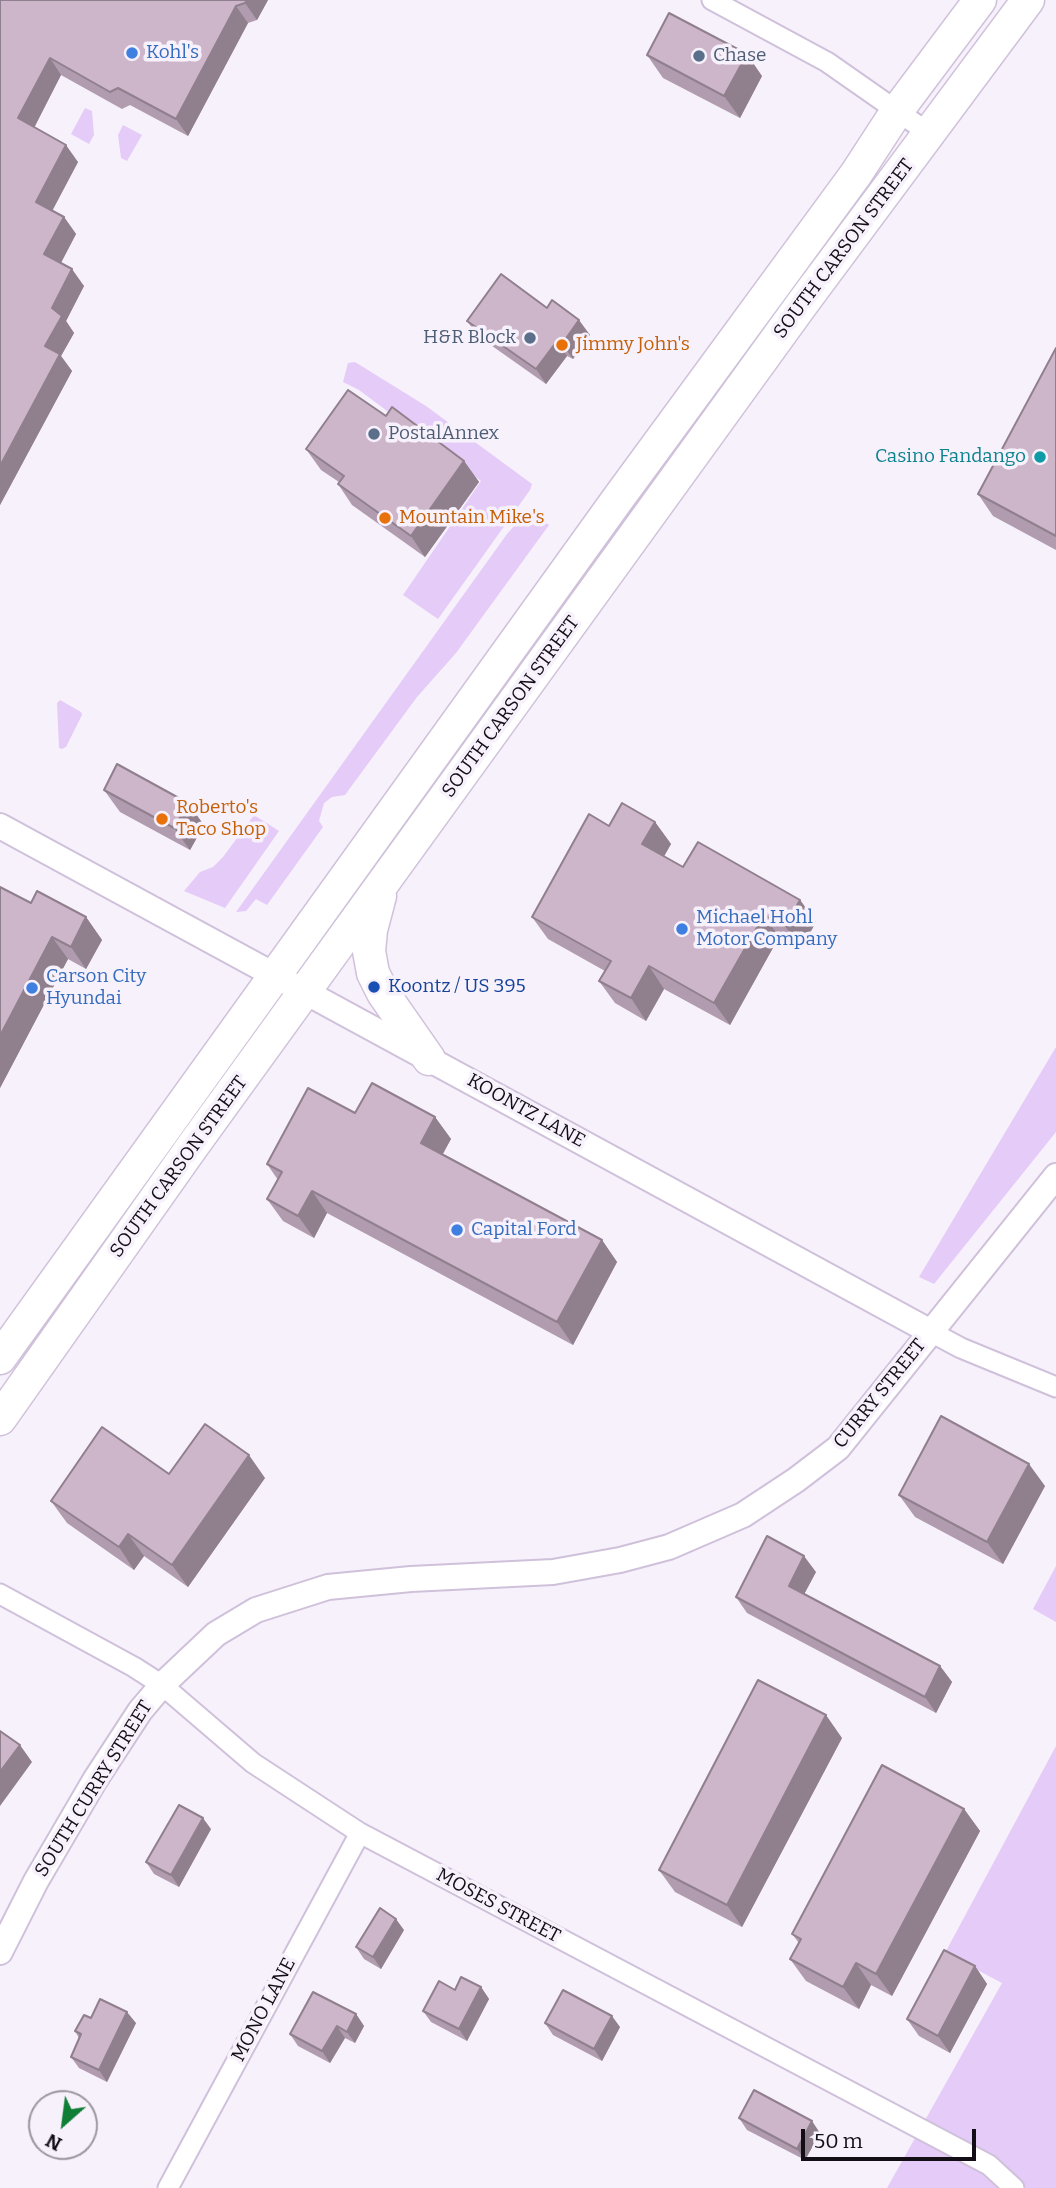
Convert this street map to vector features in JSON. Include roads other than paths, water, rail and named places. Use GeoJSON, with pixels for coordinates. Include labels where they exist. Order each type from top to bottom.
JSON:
{"type":"FeatureCollection","features":[{"type":"Feature","properties":{"kind":"main road","name":"SOUTH CARSON STREET"},"geometry":{"type":"LineString","coordinates":[[0,1358],[617,500],[848,185],[897,111],[980,0]]}},
{"type":"Feature","properties":{"kind":"main road","name":"SOUTH CARSON STREET"},"geometry":{"type":"LineString","coordinates":[[0,1419],[802,304],[1028,0]]}},
{"type":"Feature","properties":{"kind":"main road"},"geometry":{"type":"LineString","coordinates":[[383,884],[371,930],[369,951],[373,973],[383,993],[429,1059]]}},
{"type":"Feature","properties":{"kind":"street"},"geometry":{"type":"LineString","coordinates":[[712,0],[827,62],[930,134]]}},
{"type":"Feature","properties":{"kind":"street","name":"KOONTZ LANE"},"geometry":{"type":"LineString","coordinates":[[0,826],[961,1348],[1056,1387]]}},
{"type":"Feature","properties":{"kind":"street","name":"CURRY STREET"},"geometry":{"type":"LineString","coordinates":[[244,1617],[256,1610],[328,1587],[411,1579],[553,1572],[620,1560],[669,1547],[743,1515],[838,1448],[1056,1176]]}},
{"type":"Feature","properties":{"kind":"street","name":"MOSES STREET"},"geometry":{"type":"LineString","coordinates":[[0,1594],[162,1685],[253,1762],[360,1833],[989,2165],[1014,2188]]}},
{"type":"Feature","properties":{"kind":"street","name":"SOUTH CURRY STREET"},"geometry":{"type":"LineString","coordinates":[[0,1952],[36,1881],[95,1780],[140,1711],[162,1685],[216,1634],[244,1617]]}},
{"type":"Feature","properties":{"kind":"street","name":"MONO LANE"},"geometry":{"type":"LineString","coordinates":[[168,2188],[360,1833]]}},
{"type":"Feature","properties":{"kind":"place","name":"Kohl's"},"geometry":{"type":"Point","coordinates":[132,53]}},
{"type":"Feature","properties":{"kind":"place","name":"Chase"},"geometry":{"type":"Point","coordinates":[699,56]}},
{"type":"Feature","properties":{"kind":"place","name":"H&R Block"},"geometry":{"type":"Point","coordinates":[530,338]}},
{"type":"Feature","properties":{"kind":"place","name":"Jimmy John's"},"geometry":{"type":"Point","coordinates":[562,345]}},
{"type":"Feature","properties":{"kind":"place","name":"PostalAnnex"},"geometry":{"type":"Point","coordinates":[374,434]}},
{"type":"Feature","properties":{"kind":"place","name":"Casino Fandango"},"geometry":{"type":"Point","coordinates":[1040,457]}},
{"type":"Feature","properties":{"kind":"place","name":"Mountain Mike's"},"geometry":{"type":"Point","coordinates":[385,518]}},
{"type":"Feature","properties":{"kind":"place","name":"Roberto's Taco Shop"},"geometry":{"type":"Point","coordinates":[162,819]}},
{"type":"Feature","properties":{"kind":"place","name":"Michael Hohl Motor Company"},"geometry":{"type":"Point","coordinates":[682,929]}},
{"type":"Feature","properties":{"kind":"place","name":"Koontz / US 395"},"geometry":{"type":"Point","coordinates":[374,987]}},
{"type":"Feature","properties":{"kind":"place","name":"Carson City Hyundai"},"geometry":{"type":"Point","coordinates":[32,988]}},
{"type":"Feature","properties":{"kind":"place","name":"Capital Ford"},"geometry":{"type":"Point","coordinates":[457,1230]}}]}
